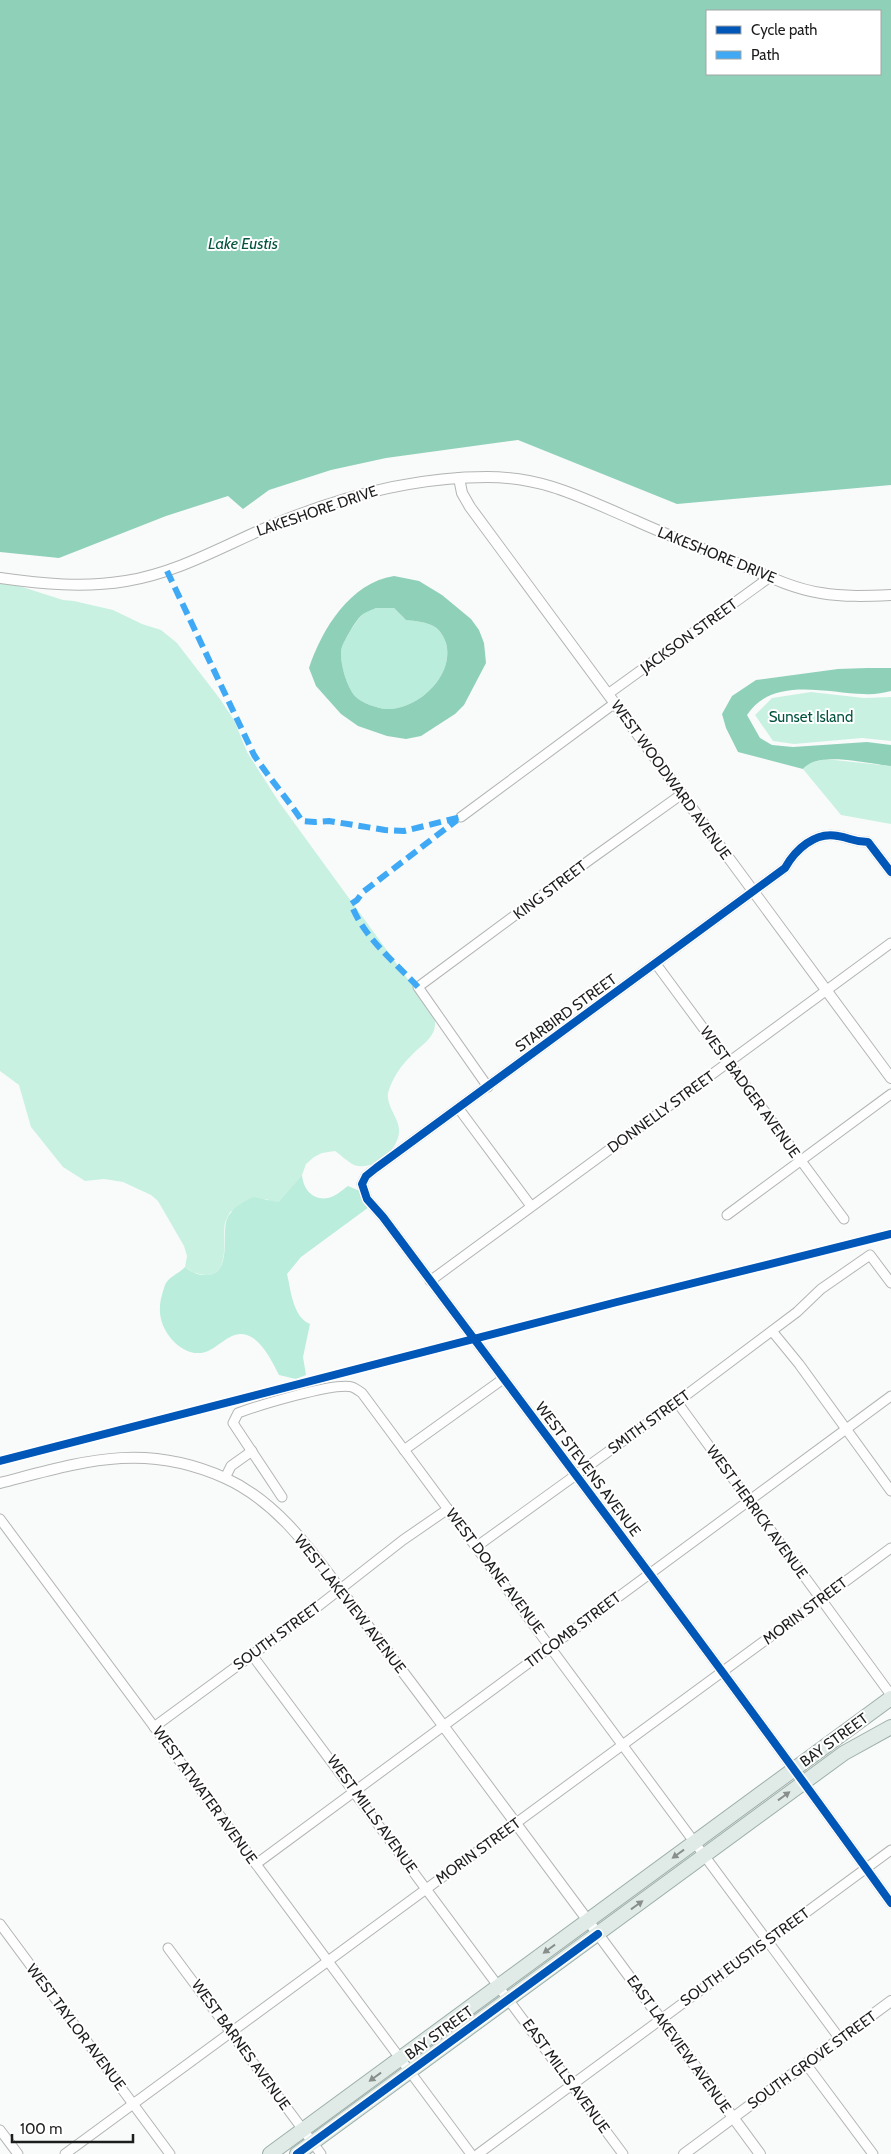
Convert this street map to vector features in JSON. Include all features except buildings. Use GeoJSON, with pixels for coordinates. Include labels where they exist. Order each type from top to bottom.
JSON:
{"type":"FeatureCollection","features":[{"type":"Feature","properties":{"kind":"main road","name":"BAY STREET"},"geometry":{"type":"LineString","coordinates":[[270,2154],[891,1696]]}},
{"type":"Feature","properties":{"kind":"main road","name":"BAY STREET"},"geometry":{"type":"LineString","coordinates":[[297,2154],[317,2148],[410,2071],[852,1747],[888,1728]]}},
{"type":"Feature","properties":{"kind":"street","name":"LAKESHORE DRIVE"},"geometry":{"type":"LineString","coordinates":[[0,578],[62,585],[91,585],[127,581],[170,571],[271,526],[354,495],[406,483],[459,478],[509,478],[552,485],[770,577],[818,593],[860,596],[891,594]]}},
{"type":"Feature","properties":{"kind":"street","name":"WEST WOODWARD AVENUE"},"geometry":{"type":"LineString","coordinates":[[459,478],[462,493],[470,507],[891,1078]]}},
{"type":"Feature","properties":{"kind":"street","name":"JACKSON STREET"},"geometry":{"type":"LineString","coordinates":[[608,694],[770,577]]}},
{"type":"Feature","properties":{"kind":"street"},"geometry":{"type":"LineString","coordinates":[[461,817],[615,703]]}},
{"type":"Feature","properties":{"kind":"street","name":"KING STREET"},"geometry":{"type":"LineString","coordinates":[[488,1087],[418,987],[682,794]]}},
{"type":"Feature","properties":{"kind":"street","name":"STARBIRD STREET"},"geometry":{"type":"LineString","coordinates":[[362,1184],[366,1176],[376,1168],[754,892],[787,866],[799,850],[823,836],[839,836],[852,841],[868,842],[891,872]]}},
{"type":"Feature","properties":{"kind":"street","name":"DONNELLY STREET"},"geometry":{"type":"LineString","coordinates":[[430,1280],[891,943]]}},
{"type":"Feature","properties":{"kind":"street","name":"WEST BADGER AVENUE"},"geometry":{"type":"LineString","coordinates":[[656,964],[844,1220]]}},
{"type":"Feature","properties":{"kind":"street"},"geometry":{"type":"LineString","coordinates":[[727,1215],[891,1094]]}},
{"type":"Feature","properties":{"kind":"street"},"geometry":{"type":"LineString","coordinates":[[458,1109],[531,1206]]}},
{"type":"Feature","properties":{"kind":"street","name":"WEST STEVENS AVENUE"},"geometry":{"type":"LineString","coordinates":[[362,1184],[367,1199],[430,1280],[804,1782],[891,1903]]}},
{"type":"Feature","properties":{"kind":"street","name":"SMITH STREET"},"geometry":{"type":"LineString","coordinates":[[476,1547],[677,1402],[772,1331],[821,1289],[870,1255],[891,1283]]}},
{"type":"Feature","properties":{"kind":"street"},"geometry":{"type":"LineString","coordinates":[[772,1331],[799,1364],[891,1490]]}},
{"type":"Feature","properties":{"kind":"street"},"geometry":{"type":"LineString","coordinates":[[404,1450],[503,1379]]}},
{"type":"Feature","properties":{"kind":"street","name":"WEST DOANE AVENUE"},"geometry":{"type":"LineString","coordinates":[[252,1451],[233,1423],[238,1413],[331,1388],[352,1387],[362,1393],[696,1841],[840,2039]]}},
{"type":"Feature","properties":{"kind":"street","name":"TITCOMB STREET"},"geometry":{"type":"LineString","coordinates":[[256,1864],[891,1396]]}},
{"type":"Feature","properties":{"kind":"street","name":"WEST HERRICK AVENUE"},"geometry":{"type":"LineString","coordinates":[[677,1402],[891,1696]]}},
{"type":"Feature","properties":{"kind":"street"},"geometry":{"type":"LineString","coordinates":[[225,1478],[231,1466],[252,1451],[282,1497]]}},
{"type":"Feature","properties":{"kind":"street","name":"WEST LAKEVIEW AVENUE"},"geometry":{"type":"LineString","coordinates":[[0,1484],[71,1465],[118,1457],[161,1459],[198,1467],[225,1478],[262,1500],[286,1521],[340,1590],[598,1934]]}},
{"type":"Feature","properties":{"kind":"street","name":"SOUTH STREET"},"geometry":{"type":"LineString","coordinates":[[154,1727],[340,1590],[376,1560],[448,1509]]}},
{"type":"Feature","properties":{"kind":"street","name":"WEST ATWATER AVENUE"},"geometry":{"type":"LineString","coordinates":[[0,1520],[472,2154]]}},
{"type":"Feature","properties":{"kind":"street","name":"MORIN STREET"},"geometry":{"type":"LineString","coordinates":[[65,2154],[891,1548]]}},
{"type":"Feature","properties":{"kind":"street","name":"WEST MILLS AVENUE"},"geometry":{"type":"LineString","coordinates":[[252,1655],[509,1999]]}},
{"type":"Feature","properties":{"kind":"street","name":"SOUTH EUSTIS STREET"},"geometry":{"type":"LineString","coordinates":[[478,2154],[891,1850]]}},
{"type":"Feature","properties":{"kind":"street","name":"WEST TAYLOR AVENUE"},"geometry":{"type":"LineString","coordinates":[[0,1924],[170,2154]]}},
{"type":"Feature","properties":{"kind":"street","name":"EAST LAKEVIEW AVENUE"},"geometry":{"type":"LineString","coordinates":[[598,1934],[760,2154]]}},
{"type":"Feature","properties":{"kind":"street","name":"WEST BARNES AVENUE"},"geometry":{"type":"LineString","coordinates":[[168,1948],[317,2148]]}},
{"type":"Feature","properties":{"kind":"street","name":"EAST MILLS AVENUE"},"geometry":{"type":"LineString","coordinates":[[509,1999],[623,2154]]}},
{"type":"Feature","properties":{"kind":"street","name":"SOUTH GROVE STREET"},"geometry":{"type":"LineString","coordinates":[[684,2154],[891,2002]]}},
{"type":"Feature","properties":{"kind":"street"},"geometry":{"type":"LineString","coordinates":[[806,2064],[873,2154]]}},
{"type":"Feature","properties":{"kind":"street"},"geometry":{"type":"LineString","coordinates":[[0,2130],[18,2154]]}},
{"type":"Feature","properties":{"kind":"green space"},"geometry":{"type":"Polygon","coordinates":[[[0,583],[16,585],[63,600],[113,610],[142,624],[161,630],[177,643],[234,720],[247,752],[279,802],[425,1001],[435,1020],[432,1034],[394,1077],[388,1093],[389,1103],[399,1130],[395,1144],[390,1151],[377,1162],[361,1166],[352,1164],[335,1151],[322,1153],[306,1164],[302,1175],[278,1202],[266,1199],[230,1212],[224,1229],[224,1254],[222,1262],[219,1269],[214,1273],[199,1274],[185,1267],[187,1256],[184,1246],[158,1201],[151,1195],[123,1182],[104,1179],[85,1181],[63,1167],[31,1127],[19,1085],[0,1071],[0,583]]]}},
{"type":"Feature","properties":{"kind":"green space","name":"Sunset Island"},"geometry":{"type":"Polygon","coordinates":[[[811,692],[864,698],[891,697],[891,741],[862,738],[794,744],[773,741],[755,715],[772,698],[811,692]]]}},
{"type":"Feature","properties":{"kind":"green space"},"geometry":{"type":"Polygon","coordinates":[[[825,759],[891,766],[891,824],[841,815],[803,769],[807,764],[825,759]]]}},
{"type":"Feature","properties":{"kind":"shaded area"},"geometry":{"type":"Polygon","coordinates":[[[376,608],[394,608],[406,620],[432,625],[437,628],[446,643],[445,668],[439,679],[421,698],[397,708],[385,709],[370,705],[359,699],[349,687],[342,666],[341,652],[348,635],[362,615],[376,608]]]}},
{"type":"Feature","properties":{"kind":"shaded area"},"geometry":{"type":"Polygon","coordinates":[[[302,1175],[304,1185],[313,1196],[318,1198],[331,1197],[348,1186],[365,1193],[369,1207],[301,1257],[287,1274],[296,1310],[304,1321],[310,1324],[303,1357],[306,1375],[296,1379],[279,1375],[261,1345],[253,1338],[245,1335],[232,1336],[214,1348],[201,1353],[185,1350],[172,1339],[162,1324],[160,1301],[167,1282],[185,1267],[199,1274],[214,1273],[220,1268],[223,1261],[225,1225],[232,1212],[242,1203],[253,1197],[278,1202],[302,1175]]]}},
{"type":"Feature","properties":{"kind":"water","name":"Lake Eustis"},"geometry":{"type":"Polygon","coordinates":[[[0,0],[891,0],[891,485],[677,504],[518,440],[386,458],[331,470],[269,490],[243,509],[228,496],[166,516],[59,558],[0,552],[0,0]]]}},
{"type":"Feature","properties":{"kind":"water"},"geometry":{"type":"Polygon","coordinates":[[[394,576],[419,581],[442,595],[471,619],[479,630],[484,643],[486,663],[464,705],[455,714],[421,736],[406,739],[387,736],[358,726],[341,714],[316,686],[309,668],[322,638],[340,610],[351,598],[378,580],[394,576]],[[376,608],[363,614],[351,630],[341,652],[344,673],[353,693],[366,703],[385,709],[397,708],[421,698],[439,679],[445,668],[447,655],[446,643],[437,628],[425,623],[406,620],[394,608],[376,608]]]}},
{"type":"Feature","properties":{"kind":"water"},"geometry":{"type":"Polygon","coordinates":[[[891,668],[891,691],[867,694],[801,689],[785,691],[770,695],[758,703],[747,715],[760,738],[772,745],[793,747],[867,742],[891,745],[891,766],[832,759],[810,763],[803,769],[738,752],[726,728],[722,714],[732,696],[756,680],[838,669],[891,668]]]}},
{"type":"Feature","properties":{"kind":"railway"},"geometry":{"type":"LineString","coordinates":[[0,1461],[617,1302],[891,1234]]}},
{"type":"Feature","properties":{"kind":"marked path"},"geometry":{"type":"LineString","coordinates":[[167,571],[254,755],[302,821],[329,821],[385,830],[404,831],[461,817]]}},
{"type":"Feature","properties":{"kind":"marked path"},"geometry":{"type":"LineString","coordinates":[[418,987],[372,938],[364,928],[351,904],[363,892],[457,820]]}},
{"type":"Feature","properties":{"kind":"cycle path"},"geometry":{"type":"LineString","coordinates":[[891,872],[868,842],[830,835],[821,836],[807,843],[794,855],[785,868],[376,1168],[366,1176],[362,1184],[367,1199],[383,1217],[766,1730],[891,1903]]}},
{"type":"Feature","properties":{"kind":"cycle path"},"geometry":{"type":"LineString","coordinates":[[0,1461],[617,1302],[891,1234]]}},
{"type":"Feature","properties":{"kind":"cycle path"},"geometry":{"type":"LineString","coordinates":[[297,2154],[598,1934]]}}]}
